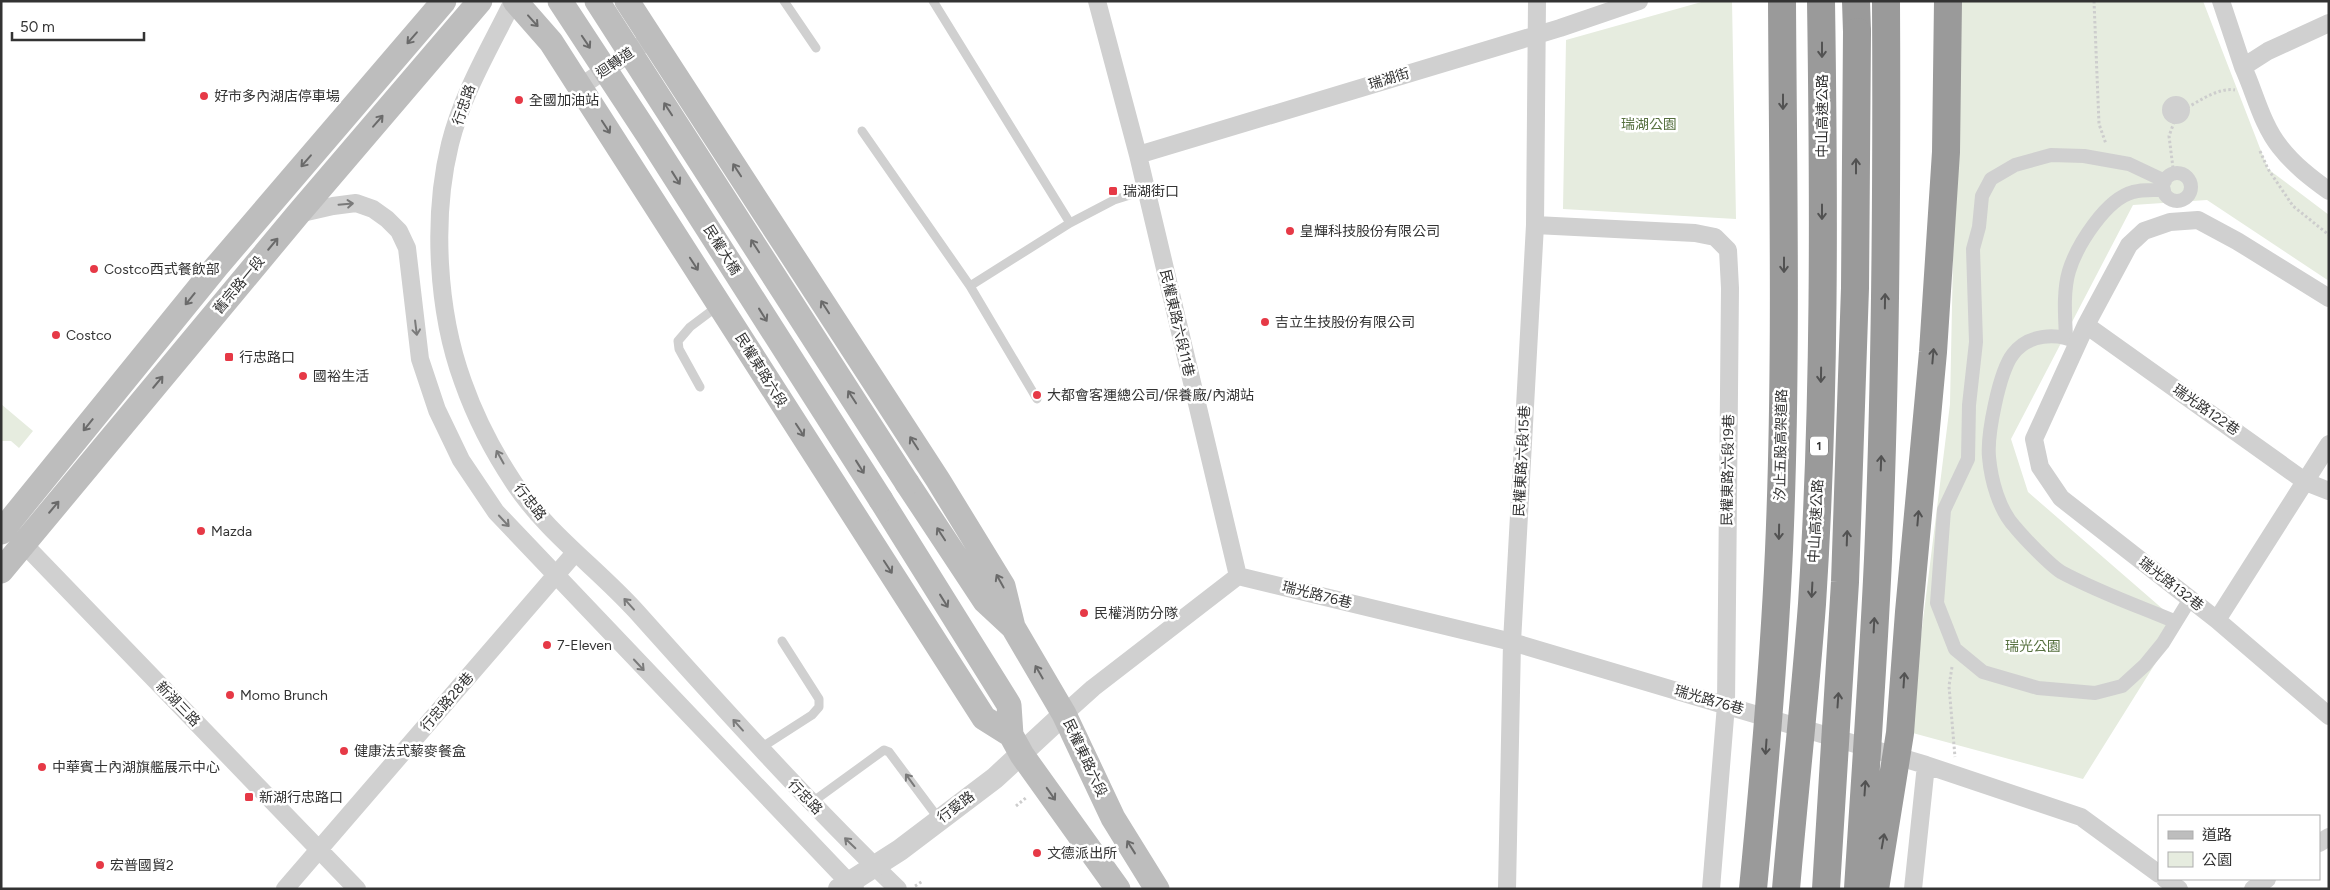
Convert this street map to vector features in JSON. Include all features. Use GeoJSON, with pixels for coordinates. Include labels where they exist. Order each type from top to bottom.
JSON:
{"type":"FeatureCollection","features":[{"type":"Feature","properties":{"kind":"highway","name":"汐止五股高架道路"},"geometry":{"type":"LineString","coordinates":[[1753,889],[1765,770],[1779,551],[1784,331],[1782,1]]}},
{"type":"Feature","properties":{"kind":"highway","name":"中山高速公路"},"geometry":{"type":"LineString","coordinates":[[1786,889],[1812,605],[1819,459],[1822,322],[1821,1]]}},
{"type":"Feature","properties":{"kind":"highway"},"geometry":{"type":"LineString","coordinates":[[1826,889],[1845,582],[1854,317],[1856,1]]}},
{"type":"Feature","properties":{"kind":"highway"},"geometry":{"type":"LineString","coordinates":[[1858,889],[1878,560],[1884,397],[1887,151],[1886,1]]}},
{"type":"Feature","properties":{"kind":"highway"},"geometry":{"type":"LineString","coordinates":[[1875,889],[1900,733],[1933,352],[1946,152],[1948,1]]}},
{"type":"Feature","properties":{"kind":"main road","name":"舊宗路一段"},"geometry":{"type":"LineString","coordinates":[[3,525],[217,266],[444,1]]}},
{"type":"Feature","properties":{"kind":"main road","name":"舊宗路一段"},"geometry":{"type":"LineString","coordinates":[[1,571],[298,214],[480,1]]}},
{"type":"Feature","properties":{"kind":"main road","name":"民權東路六段"},"geometry":{"type":"LineString","coordinates":[[514,1],[551,42],[984,718],[1016,745],[1118,889]]}},
{"type":"Feature","properties":{"kind":"main road","name":"民權大橋"},"geometry":{"type":"LineString","coordinates":[[560,1],[650,138],[1010,704],[1016,745]]}},
{"type":"Feature","properties":{"kind":"main road","name":"民權東路六段"},"geometry":{"type":"LineString","coordinates":[[596,1],[985,601],[1013,627]]}},
{"type":"Feature","properties":{"kind":"main road","name":"民權東路六段"},"geometry":{"type":"LineString","coordinates":[[627,1],[938,480],[1003,586],[1013,627],[1064,714],[1113,818],[1157,889]]}},
{"type":"Feature","properties":{"kind":"street","name":"行忠路"},"geometry":{"type":"LineString","coordinates":[[514,1],[471,82],[450,143],[442,188],[439,233],[443,286],[449,336],[463,383],[487,435],[514,483],[543,520],[574,554],[612,586],[759,749],[810,803],[898,889]]}},
{"type":"Feature","properties":{"kind":"street","name":"民權東路六段11巷"},"geometry":{"type":"LineString","coordinates":[[1097,1],[1138,155],[1238,576]]}},
{"type":"Feature","properties":{"kind":"street","name":"民權東路六段15巷"},"geometry":{"type":"LineString","coordinates":[[1507,889],[1512,642],[1535,225],[1537,1]]}},
{"type":"Feature","properties":{"kind":"street","name":"瑞湖街"},"geometry":{"type":"LineString","coordinates":[[1138,155],[1537,34],[1639,1]]}},
{"type":"Feature","properties":{"kind":"street"},"geometry":{"type":"LineString","coordinates":[[2221,1],[2250,62],[2260,109],[2279,146],[2308,176],[2329,190]]}},
{"type":"Feature","properties":{"kind":"street"},"geometry":{"type":"LineString","coordinates":[[2250,62],[2329,23]]}},
{"type":"Feature","properties":{"kind":"street","name":"迴轉道"},"geometry":{"type":"LineString","coordinates":[[580,87],[651,39]]}},
{"type":"Feature","properties":{"kind":"street"},"geometry":{"type":"LineString","coordinates":[[2168,181],[2129,164],[2084,156],[2051,155],[2015,165],[1991,179],[1982,196],[1979,227],[1973,249],[1976,342],[1969,405],[1968,459],[1944,510],[1937,603],[1955,649],[1983,672],[2038,688],[2095,693],[2122,686],[2145,665],[2190,599]]}},
{"type":"Feature","properties":{"kind":"street"},"geometry":{"type":"LineString","coordinates":[[2072,340],[2064,312],[2069,272],[2083,243],[2113,201],[2133,192],[2168,181],[2187,177],[2191,185],[2186,197],[2177,200],[2169,197],[2168,181]]}},
{"type":"Feature","properties":{"kind":"street"},"geometry":{"type":"LineString","coordinates":[[2177,200],[2179,222]]}},
{"type":"Feature","properties":{"kind":"street","name":"行忠路"},"geometry":{"type":"LineString","coordinates":[[298,214],[333,206],[356,204],[373,209],[399,231],[407,248],[420,359],[437,410],[461,460],[496,512],[847,886]]}},
{"type":"Feature","properties":{"kind":"street"},"geometry":{"type":"LineString","coordinates":[[2072,340],[2086,325],[2129,245],[2144,231],[2179,222],[2198,220],[2237,241],[2329,298]]}},
{"type":"Feature","properties":{"kind":"street","name":"民權東路六段19巷"},"geometry":{"type":"LineString","coordinates":[[1535,225],[1695,233],[1715,236],[1728,250],[1730,288],[1726,705],[1711,889]]}},
{"type":"Feature","properties":{"kind":"street","name":"瑞光路122巷"},"geometry":{"type":"LineString","coordinates":[[2086,325],[2306,482],[2329,491]]}},
{"type":"Feature","properties":{"kind":"street"},"geometry":{"type":"LineString","coordinates":[[2072,340],[2048,335],[2029,342],[2012,354],[1999,386],[1991,426],[1989,456],[1996,492],[2013,526],[2060,571],[2176,622]]}},
{"type":"Feature","properties":{"kind":"street","name":"瑞光路132巷"},"geometry":{"type":"LineString","coordinates":[[2072,340],[2034,439],[2040,467],[2061,498],[2218,620],[2329,716]]}},
{"type":"Feature","properties":{"kind":"street"},"geometry":{"type":"LineString","coordinates":[[2218,620],[2329,444]]}},
{"type":"Feature","properties":{"kind":"street","name":"新湖三路"},"geometry":{"type":"LineString","coordinates":[[3,525],[357,889]]}},
{"type":"Feature","properties":{"kind":"street","name":"行忠路28巷"},"geometry":{"type":"LineString","coordinates":[[285,889],[574,554]]}},
{"type":"Feature","properties":{"kind":"street"},"geometry":{"type":"LineString","coordinates":[[1064,714],[1092,688],[1238,576]]}},
{"type":"Feature","properties":{"kind":"street","name":"瑞光路76巷"},"geometry":{"type":"LineString","coordinates":[[1238,576],[1512,642],[1926,765],[2081,817],[2158,873]]}},
{"type":"Feature","properties":{"kind":"street","name":"行愛路"},"geometry":{"type":"LineString","coordinates":[[847,886],[873,865],[900,850],[995,778],[1016,745],[1064,714]]}},
{"type":"Feature","properties":{"kind":"street"},"geometry":{"type":"LineString","coordinates":[[1914,889],[1926,765]]}},
{"type":"Feature","properties":{"kind":"street"},"geometry":{"type":"LineString","coordinates":[[2166,880],[2179,889]]}},
{"type":"Feature","properties":{"kind":"street"},"geometry":{"type":"LineString","coordinates":[[2253,889],[2266,880]]}},
{"type":"Feature","properties":{"kind":"lane"},"geometry":{"type":"LineString","coordinates":[[784,1],[816,48]]}},
{"type":"Feature","properties":{"kind":"lane"},"geometry":{"type":"LineString","coordinates":[[933,1],[1070,224]]}},
{"type":"Feature","properties":{"kind":"lane"},"geometry":{"type":"LineString","coordinates":[[862,131],[970,286],[1037,399]]}},
{"type":"Feature","properties":{"kind":"lane"},"geometry":{"type":"LineString","coordinates":[[970,286],[1070,224],[1114,200],[1146,190]]}},
{"type":"Feature","properties":{"kind":"lane"},"geometry":{"type":"LineString","coordinates":[[700,387],[679,349],[678,341],[690,327],[720,305]]}},
{"type":"Feature","properties":{"kind":"lane"},"geometry":{"type":"LineString","coordinates":[[759,749],[812,715],[819,707],[819,699],[782,641]]}},
{"type":"Feature","properties":{"kind":"lane"},"geometry":{"type":"LineString","coordinates":[[810,803],[884,750],[889,752],[939,820]]}},
{"type":"Feature","properties":{"kind":"path"},"geometry":{"type":"LineString","coordinates":[[2094,1],[2099,124],[2111,161]]}},
{"type":"Feature","properties":{"kind":"path"},"geometry":{"type":"LineString","coordinates":[[2168,181],[2171,162],[2169,136],[2179,114],[2208,96],[2231,89],[2239,90]]}},
{"type":"Feature","properties":{"kind":"path"},"geometry":{"type":"LineString","coordinates":[[1955,649],[1948,686],[1956,776]]}},
{"type":"Feature","properties":{"kind":"green space","name":"瑞湖公園"},"geometry":{"type":"Polygon","coordinates":[[[1705,1],[1732,1],[1736,219],[1563,209],[1566,40],[1705,1]]]}},
{"type":"Feature","properties":{"kind":"green space","name":"瑞光公園"},"geometry":{"type":"Polygon","coordinates":[[[1955,1],[2203,1],[2268,169],[2329,215],[2329,281],[2207,200],[2133,205],[2011,439],[2028,492],[2180,624],[2083,779],[1909,732],[1950,404],[1956,113],[1955,1]]]}},
{"type":"Feature","properties":{"kind":"green space"},"geometry":{"type":"Polygon","coordinates":[[[1,404],[33,431],[19,448],[11,441],[1,441],[1,404]]]}},
{"type":"Feature","properties":{"kind":"place","name":"好市多內湖店停車場"},"geometry":{"type":"Point","coordinates":[204,96]}},
{"type":"Feature","properties":{"kind":"place","name":"全國加油站"},"geometry":{"type":"Point","coordinates":[519,100]}},
{"type":"Feature","properties":{"kind":"place","name":"瑞湖街口"},"geometry":{"type":"Point","coordinates":[1113,191]}},
{"type":"Feature","properties":{"kind":"place","name":"皇輝科技股份有限公司"},"geometry":{"type":"Point","coordinates":[1290,231]}},
{"type":"Feature","properties":{"kind":"place","name":"Costco西式餐飲部"},"geometry":{"type":"Point","coordinates":[94,269]}},
{"type":"Feature","properties":{"kind":"place","name":"吉立生技股份有限公司"},"geometry":{"type":"Point","coordinates":[1265,322]}},
{"type":"Feature","properties":{"kind":"place","name":"Costco"},"geometry":{"type":"Point","coordinates":[56,335]}},
{"type":"Feature","properties":{"kind":"place","name":"行忠路口"},"geometry":{"type":"Point","coordinates":[229,357]}},
{"type":"Feature","properties":{"kind":"place","name":"國裕生活"},"geometry":{"type":"Point","coordinates":[303,376]}},
{"type":"Feature","properties":{"kind":"place","name":"大都會客運總公司/保養廠/內湖站"},"geometry":{"type":"Point","coordinates":[1037,395]}},
{"type":"Feature","properties":{"kind":"place","name":"Mazda"},"geometry":{"type":"Point","coordinates":[201,531]}},
{"type":"Feature","properties":{"kind":"place","name":"民權消防分隊"},"geometry":{"type":"Point","coordinates":[1084,613]}},
{"type":"Feature","properties":{"kind":"place","name":"7-Eleven"},"geometry":{"type":"Point","coordinates":[547,645]}},
{"type":"Feature","properties":{"kind":"place","name":"Momo Brunch"},"geometry":{"type":"Point","coordinates":[230,695]}},
{"type":"Feature","properties":{"kind":"place","name":"健康法式藜麥餐盒"},"geometry":{"type":"Point","coordinates":[344,751]}},
{"type":"Feature","properties":{"kind":"place","name":"中華賓士內湖旗艦展示中心"},"geometry":{"type":"Point","coordinates":[42,767]}},
{"type":"Feature","properties":{"kind":"place","name":"新湖行忠路口"},"geometry":{"type":"Point","coordinates":[249,797]}},
{"type":"Feature","properties":{"kind":"place","name":"文德派出所"},"geometry":{"type":"Point","coordinates":[1037,853]}},
{"type":"Feature","properties":{"kind":"place","name":"宏普國貿2"},"geometry":{"type":"Point","coordinates":[100,865]}}]}
